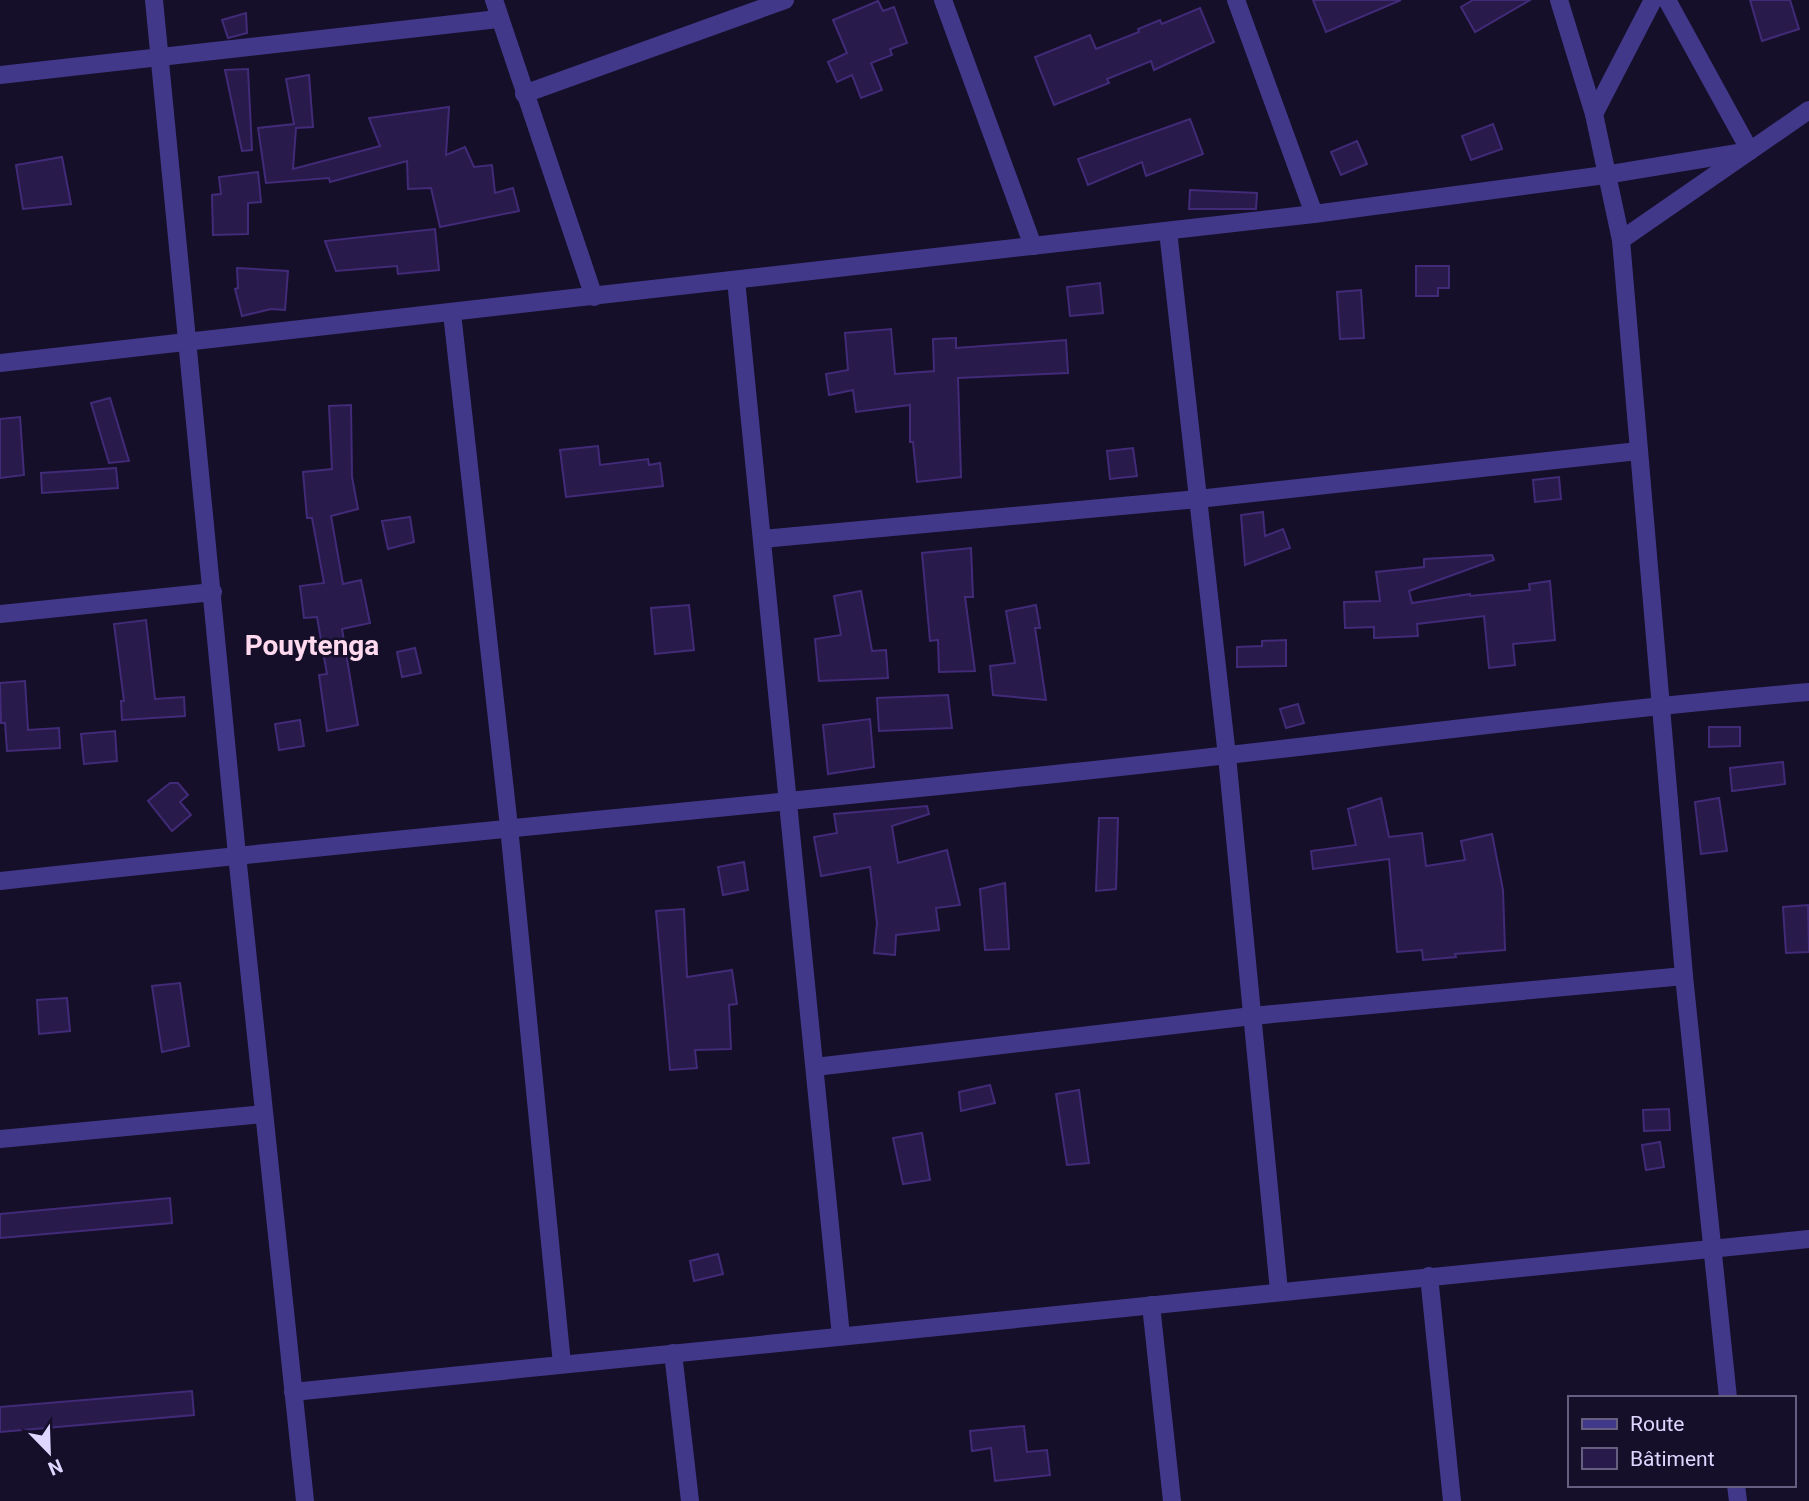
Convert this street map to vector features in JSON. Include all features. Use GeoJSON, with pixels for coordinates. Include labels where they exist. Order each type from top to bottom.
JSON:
{"type":"FeatureCollection","features":[{"type":"Feature","properties":{"kind":"street"},"geometry":{"type":"LineString","coordinates":[[154,0],[237,855],[305,1501]]}},
{"type":"Feature","properties":{"kind":"street"},"geometry":{"type":"LineString","coordinates":[[494,0],[594,296]]}},
{"type":"Feature","properties":{"kind":"street"},"geometry":{"type":"LineString","coordinates":[[524,94],[785,0]]}},
{"type":"Feature","properties":{"kind":"street"},"geometry":{"type":"LineString","coordinates":[[943,0],[1033,246]]}},
{"type":"Feature","properties":{"kind":"street"},"geometry":{"type":"LineString","coordinates":[[1236,0],[1314,214]]}},
{"type":"Feature","properties":{"kind":"street"},"geometry":{"type":"LineString","coordinates":[[1559,0],[1594,114],[1621,240],[1684,976],[1728,1396]]}},
{"type":"Feature","properties":{"kind":"street"},"geometry":{"type":"LineString","coordinates":[[1594,114],[1653,0]]}},
{"type":"Feature","properties":{"kind":"street"},"geometry":{"type":"LineString","coordinates":[[1667,0],[1750,152]]}},
{"type":"Feature","properties":{"kind":"street"},"geometry":{"type":"LineString","coordinates":[[0,75],[499,19]]}},
{"type":"Feature","properties":{"kind":"street"},"geometry":{"type":"LineString","coordinates":[[1621,240],[1809,110]]}},
{"type":"Feature","properties":{"kind":"street"},"geometry":{"type":"LineString","coordinates":[[0,363],[1314,214],[1605,175],[1750,152]]}},
{"type":"Feature","properties":{"kind":"street"},"geometry":{"type":"LineString","coordinates":[[1168,231],[1227,756],[1279,1291]]}},
{"type":"Feature","properties":{"kind":"street"},"geometry":{"type":"LineString","coordinates":[[736,280],[841,1336]]}},
{"type":"Feature","properties":{"kind":"street"},"geometry":{"type":"LineString","coordinates":[[452,313],[509,828],[562,1364]]}},
{"type":"Feature","properties":{"kind":"street"},"geometry":{"type":"LineString","coordinates":[[762,539],[1198,499],[1638,450]]}},
{"type":"Feature","properties":{"kind":"street"},"geometry":{"type":"LineString","coordinates":[[0,614],[212,592]]}},
{"type":"Feature","properties":{"kind":"street"},"geometry":{"type":"LineString","coordinates":[[0,881],[237,855],[788,802],[1227,756],[1661,705],[1809,692]]}},
{"type":"Feature","properties":{"kind":"street"},"geometry":{"type":"LineString","coordinates":[[815,1067],[1252,1016],[1684,976]]}},
{"type":"Feature","properties":{"kind":"street"},"geometry":{"type":"LineString","coordinates":[[0,1139],[264,1114]]}},
{"type":"Feature","properties":{"kind":"street"},"geometry":{"type":"LineString","coordinates":[[293,1392],[1809,1239]]}},
{"type":"Feature","properties":{"kind":"street"},"geometry":{"type":"LineString","coordinates":[[1429,1276],[1452,1501]]}},
{"type":"Feature","properties":{"kind":"street"},"geometry":{"type":"LineString","coordinates":[[1150,1305],[1172,1501]]}},
{"type":"Feature","properties":{"kind":"street"},"geometry":{"type":"LineString","coordinates":[[673,1353],[690,1501]]}},
{"type":"Feature","properties":{"kind":"building"},"geometry":{"type":"Polygon","coordinates":[[[1313,0],[1401,0],[1326,32],[1313,0]]]}},
{"type":"Feature","properties":{"kind":"building"},"geometry":{"type":"Polygon","coordinates":[[[1473,0],[1530,0],[1475,32],[1461,7],[1473,0]]]}},
{"type":"Feature","properties":{"kind":"building"},"geometry":{"type":"Polygon","coordinates":[[[1750,0],[1790,0],[1799,29],[1762,41],[1750,0]]]}},
{"type":"Feature","properties":{"kind":"building"},"geometry":{"type":"Polygon","coordinates":[[[878,1],[883,11],[894,7],[907,43],[890,49],[892,55],[871,63],[882,90],[861,98],[852,75],[837,82],[828,62],[847,53],[833,20],[878,1]]]}},
{"type":"Feature","properties":{"kind":"building"},"geometry":{"type":"Polygon","coordinates":[[[1200,8],[1214,42],[1154,70],[1151,61],[1107,79],[1109,83],[1054,105],[1035,57],[1090,35],[1096,49],[1139,32],[1138,29],[1160,20],[1162,24],[1200,8]]]}},
{"type":"Feature","properties":{"kind":"building"},"geometry":{"type":"Polygon","coordinates":[[[246,13],[247,33],[228,38],[222,20],[246,13]]]}},
{"type":"Feature","properties":{"kind":"building"},"geometry":{"type":"Polygon","coordinates":[[[248,69],[252,150],[242,151],[225,70],[248,69]]]}},
{"type":"Feature","properties":{"kind":"building"},"geometry":{"type":"Polygon","coordinates":[[[309,75],[313,127],[296,128],[293,169],[380,146],[369,118],[449,107],[446,155],[465,147],[474,167],[492,165],[495,193],[513,188],[519,211],[440,227],[431,188],[408,189],[407,161],[330,182],[329,178],[266,183],[258,128],[294,124],[286,79],[309,75]]]}},
{"type":"Feature","properties":{"kind":"building"},"geometry":{"type":"Polygon","coordinates":[[[1190,119],[1203,154],[1146,176],[1142,162],[1088,185],[1078,159],[1190,119]]]}},
{"type":"Feature","properties":{"kind":"building"},"geometry":{"type":"Polygon","coordinates":[[[1493,124],[1502,149],[1471,160],[1462,136],[1493,124]]]}},
{"type":"Feature","properties":{"kind":"building"},"geometry":{"type":"Polygon","coordinates":[[[1357,141],[1367,164],[1341,175],[1331,152],[1357,141]]]}},
{"type":"Feature","properties":{"kind":"building"},"geometry":{"type":"Polygon","coordinates":[[[62,157],[71,204],[23,209],[16,165],[62,157]]]}},
{"type":"Feature","properties":{"kind":"building"},"geometry":{"type":"Polygon","coordinates":[[[258,172],[261,202],[248,203],[248,234],[213,235],[212,195],[221,194],[219,177],[258,172]]]}},
{"type":"Feature","properties":{"kind":"building"},"geometry":{"type":"Polygon","coordinates":[[[1190,190],[1257,193],[1256,209],[1189,209],[1190,190]]]}},
{"type":"Feature","properties":{"kind":"building"},"geometry":{"type":"Polygon","coordinates":[[[435,229],[439,270],[398,274],[397,266],[336,271],[325,241],[435,229]]]}},
{"type":"Feature","properties":{"kind":"building"},"geometry":{"type":"Polygon","coordinates":[[[1416,266],[1449,266],[1449,288],[1438,288],[1438,296],[1416,296],[1416,266]]]}},
{"type":"Feature","properties":{"kind":"building"},"geometry":{"type":"Polygon","coordinates":[[[237,268],[288,271],[285,310],[271,309],[242,316],[235,289],[238,288],[237,268]]]}},
{"type":"Feature","properties":{"kind":"building"},"geometry":{"type":"Polygon","coordinates":[[[1100,283],[1103,313],[1070,316],[1067,287],[1100,283]]]}},
{"type":"Feature","properties":{"kind":"building"},"geometry":{"type":"Polygon","coordinates":[[[1361,290],[1364,338],[1340,339],[1337,292],[1361,290]]]}},
{"type":"Feature","properties":{"kind":"building"},"geometry":{"type":"Polygon","coordinates":[[[891,329],[895,374],[934,371],[933,339],[956,338],[956,348],[1066,340],[1068,373],[958,378],[961,477],[917,482],[913,442],[910,442],[910,405],[856,412],[853,390],[829,395],[826,374],[848,370],[845,333],[891,329]]]}},
{"type":"Feature","properties":{"kind":"building"},"geometry":{"type":"Polygon","coordinates":[[[110,398],[129,461],[109,463],[91,403],[110,398]]]}},
{"type":"Feature","properties":{"kind":"building"},"geometry":{"type":"Polygon","coordinates":[[[351,405],[352,477],[358,509],[331,516],[343,584],[361,580],[370,623],[342,629],[358,725],[327,731],[319,675],[327,674],[317,617],[304,618],[300,586],[324,583],[312,518],[307,518],[303,472],[332,469],[329,406],[351,405]]]}},
{"type":"Feature","properties":{"kind":"building"},"geometry":{"type":"Polygon","coordinates":[[[20,417],[24,475],[0,478],[0,419],[20,417]]]}},
{"type":"Feature","properties":{"kind":"building"},"geometry":{"type":"Polygon","coordinates":[[[598,446],[600,465],[648,459],[649,465],[660,463],[663,486],[566,497],[560,450],[598,446]]]}},
{"type":"Feature","properties":{"kind":"building"},"geometry":{"type":"Polygon","coordinates":[[[1133,448],[1137,476],[1110,479],[1107,451],[1133,448]]]}},
{"type":"Feature","properties":{"kind":"building"},"geometry":{"type":"Polygon","coordinates":[[[116,468],[118,488],[42,493],[41,473],[116,468]]]}},
{"type":"Feature","properties":{"kind":"building"},"geometry":{"type":"Polygon","coordinates":[[[1559,477],[1561,499],[1535,502],[1533,480],[1559,477]]]}},
{"type":"Feature","properties":{"kind":"building"},"geometry":{"type":"Polygon","coordinates":[[[1263,512],[1265,536],[1283,529],[1290,548],[1245,565],[1241,515],[1263,512]]]}},
{"type":"Feature","properties":{"kind":"building"},"geometry":{"type":"Polygon","coordinates":[[[410,517],[414,542],[388,549],[382,521],[410,517]]]}},
{"type":"Feature","properties":{"kind":"building"},"geometry":{"type":"Polygon","coordinates":[[[971,548],[973,597],[965,597],[975,671],[939,672],[938,640],[930,641],[922,553],[971,548]]]}},
{"type":"Feature","properties":{"kind":"building"},"geometry":{"type":"Polygon","coordinates":[[[1492,555],[1494,560],[1409,591],[1412,603],[1470,594],[1530,590],[1529,584],[1550,581],[1555,640],[1513,644],[1515,665],[1489,668],[1484,616],[1417,624],[1418,636],[1374,638],[1374,627],[1345,628],[1344,602],[1380,601],[1376,572],[1424,567],[1424,559],[1492,555]]]}},
{"type":"Feature","properties":{"kind":"building"},"geometry":{"type":"Polygon","coordinates":[[[861,591],[872,651],[886,650],[888,678],[819,681],[815,639],[841,635],[834,596],[861,591]]]}},
{"type":"Feature","properties":{"kind":"building"},"geometry":{"type":"Polygon","coordinates":[[[689,605],[694,650],[655,654],[651,608],[689,605]]]}},
{"type":"Feature","properties":{"kind":"building"},"geometry":{"type":"Polygon","coordinates":[[[1036,605],[1040,628],[1035,628],[1046,700],[993,695],[990,666],[1015,663],[1006,611],[1036,605]]]}},
{"type":"Feature","properties":{"kind":"building"},"geometry":{"type":"Polygon","coordinates":[[[146,620],[155,699],[184,697],[185,716],[122,720],[121,701],[124,701],[114,624],[146,620]]]}},
{"type":"Feature","properties":{"kind":"building"},"geometry":{"type":"Polygon","coordinates":[[[1286,640],[1286,666],[1237,667],[1237,647],[1262,646],[1262,641],[1286,640]]]}},
{"type":"Feature","properties":{"kind":"building"},"geometry":{"type":"Polygon","coordinates":[[[415,648],[421,673],[402,677],[397,652],[415,648]]]}},
{"type":"Feature","properties":{"kind":"building"},"geometry":{"type":"Polygon","coordinates":[[[25,681],[28,730],[59,728],[60,748],[7,751],[5,723],[1,723],[0,683],[25,681]]]}},
{"type":"Feature","properties":{"kind":"building"},"geometry":{"type":"Polygon","coordinates":[[[948,695],[952,728],[879,731],[877,698],[948,695]]]}},
{"type":"Feature","properties":{"kind":"building"},"geometry":{"type":"Polygon","coordinates":[[[1298,704],[1304,723],[1286,728],[1280,709],[1298,704]]]}},
{"type":"Feature","properties":{"kind":"building"},"geometry":{"type":"Polygon","coordinates":[[[870,719],[874,767],[828,774],[823,725],[870,719]]]}},
{"type":"Feature","properties":{"kind":"building"},"geometry":{"type":"Polygon","coordinates":[[[300,720],[304,746],[279,750],[275,724],[300,720]]]}},
{"type":"Feature","properties":{"kind":"building"},"geometry":{"type":"Polygon","coordinates":[[[1709,727],[1740,727],[1740,746],[1709,747],[1709,727]]]}},
{"type":"Feature","properties":{"kind":"building"},"geometry":{"type":"Polygon","coordinates":[[[115,731],[117,761],[84,764],[81,734],[115,731]]]}},
{"type":"Feature","properties":{"kind":"building"},"geometry":{"type":"Polygon","coordinates":[[[1783,762],[1785,784],[1732,791],[1730,768],[1783,762]]]}},
{"type":"Feature","properties":{"kind":"building"},"geometry":{"type":"Polygon","coordinates":[[[170,783],[178,783],[188,795],[180,802],[191,815],[172,831],[148,801],[170,783]]]}},
{"type":"Feature","properties":{"kind":"building"},"geometry":{"type":"Polygon","coordinates":[[[1381,798],[1389,837],[1422,833],[1426,866],[1465,860],[1461,841],[1492,834],[1503,890],[1505,950],[1423,960],[1422,950],[1397,952],[1389,859],[1313,869],[1311,851],[1356,845],[1348,809],[1381,798]]]}},
{"type":"Feature","properties":{"kind":"building"},"geometry":{"type":"Polygon","coordinates":[[[1719,798],[1727,851],[1701,854],[1695,802],[1719,798]]]}},
{"type":"Feature","properties":{"kind":"building"},"geometry":{"type":"Polygon","coordinates":[[[927,806],[929,814],[892,826],[898,863],[947,850],[960,905],[936,908],[939,930],[896,935],[895,955],[874,953],[877,923],[870,867],[821,876],[814,837],[837,833],[834,814],[927,806]]]}},
{"type":"Feature","properties":{"kind":"building"},"geometry":{"type":"Polygon","coordinates":[[[1099,818],[1118,818],[1116,889],[1096,891],[1099,818]]]}},
{"type":"Feature","properties":{"kind":"building"},"geometry":{"type":"Polygon","coordinates":[[[744,862],[748,890],[723,895],[718,867],[744,862]]]}},
{"type":"Feature","properties":{"kind":"building"},"geometry":{"type":"Polygon","coordinates":[[[1005,883],[1009,949],[985,950],[980,889],[1005,883]]]}},
{"type":"Feature","properties":{"kind":"building"},"geometry":{"type":"Polygon","coordinates":[[[1808,905],[1809,952],[1786,953],[1783,907],[1808,905]]]}},
{"type":"Feature","properties":{"kind":"building"},"geometry":{"type":"Polygon","coordinates":[[[684,909],[687,977],[732,970],[737,1004],[729,1005],[731,1049],[695,1050],[697,1068],[670,1070],[656,911],[684,909]]]}},
{"type":"Feature","properties":{"kind":"building"},"geometry":{"type":"Polygon","coordinates":[[[180,983],[189,1046],[162,1052],[152,986],[180,983]]]}},
{"type":"Feature","properties":{"kind":"building"},"geometry":{"type":"Polygon","coordinates":[[[67,998],[70,1031],[39,1034],[37,1000],[67,998]]]}},
{"type":"Feature","properties":{"kind":"building"},"geometry":{"type":"Polygon","coordinates":[[[990,1085],[995,1103],[961,1111],[959,1092],[990,1085]]]}},
{"type":"Feature","properties":{"kind":"building"},"geometry":{"type":"Polygon","coordinates":[[[1079,1090],[1089,1163],[1067,1165],[1056,1094],[1079,1090]]]}},
{"type":"Feature","properties":{"kind":"building"},"geometry":{"type":"Polygon","coordinates":[[[1669,1109],[1670,1130],[1644,1131],[1643,1110],[1669,1109]]]}},
{"type":"Feature","properties":{"kind":"building"},"geometry":{"type":"Polygon","coordinates":[[[922,1133],[930,1180],[903,1184],[893,1138],[922,1133]]]}},
{"type":"Feature","properties":{"kind":"building"},"geometry":{"type":"Polygon","coordinates":[[[1660,1142],[1664,1167],[1646,1170],[1642,1145],[1660,1142]]]}},
{"type":"Feature","properties":{"kind":"building"},"geometry":{"type":"Polygon","coordinates":[[[170,1198],[172,1223],[0,1238],[0,1214],[170,1198]]]}},
{"type":"Feature","properties":{"kind":"building"},"geometry":{"type":"Polygon","coordinates":[[[718,1254],[723,1274],[694,1281],[690,1261],[718,1254]]]}},
{"type":"Feature","properties":{"kind":"building"},"geometry":{"type":"Polygon","coordinates":[[[192,1391],[194,1415],[0,1432],[0,1407],[192,1391]]]}},
{"type":"Feature","properties":{"kind":"building"},"geometry":{"type":"Polygon","coordinates":[[[1024,1426],[1027,1452],[1047,1450],[1050,1475],[995,1481],[991,1448],[972,1451],[970,1431],[1024,1426]]]}},
{"type":"Feature","properties":{"kind":"district","name":"Pouytenga"},"geometry":{"type":"Point","coordinates":[312,645]}}]}
